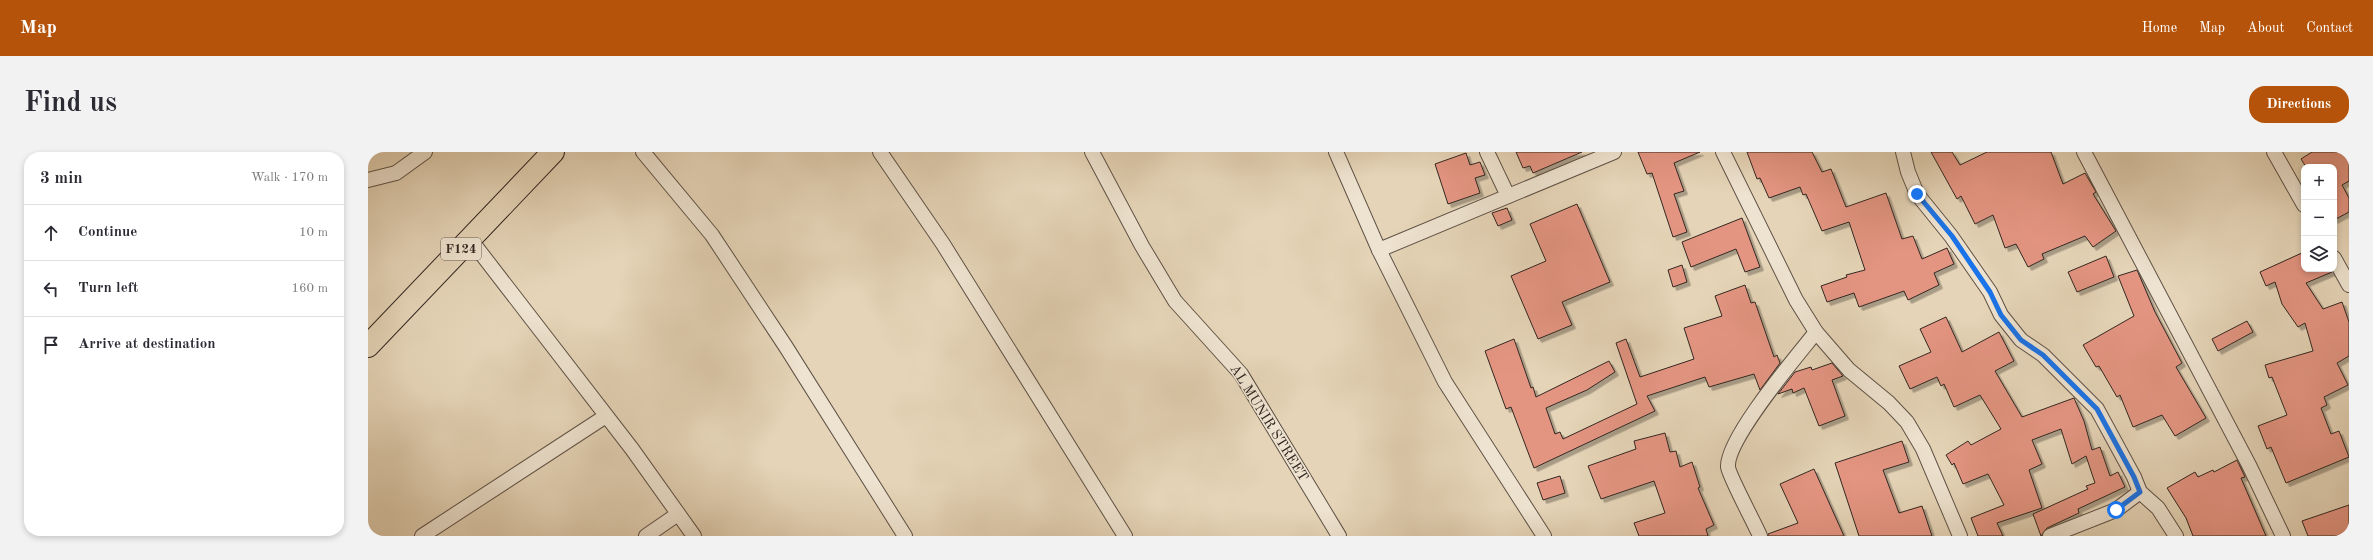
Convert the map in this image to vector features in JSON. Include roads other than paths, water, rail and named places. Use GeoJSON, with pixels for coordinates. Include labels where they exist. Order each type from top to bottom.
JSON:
{"type":"FeatureCollection","features":[{"type":"Feature","properties":{"kind":"main road","name":"F124"},"geometry":{"type":"LineString","coordinates":[[368,346],[553,152]]}},
{"type":"Feature","properties":{"kind":"street"},"geometry":{"type":"LineString","coordinates":[[368,180],[396,173],[425,152]]}},
{"type":"Feature","properties":{"kind":"street"},"geometry":{"type":"LineString","coordinates":[[643,152],[712,234],[786,347],[905,536]]}},
{"type":"Feature","properties":{"kind":"street"},"geometry":{"type":"LineString","coordinates":[[880,152],[943,244],[1124,536]]}},
{"type":"Feature","properties":{"kind":"street","name":"AL MUNIR STREET"},"geometry":{"type":"LineString","coordinates":[[1092,152],[1142,246],[1175,301],[1241,374],[1339,536]]}},
{"type":"Feature","properties":{"kind":"street"},"geometry":{"type":"LineString","coordinates":[[1336,152],[1379,250],[1445,382],[1544,536]]}},
{"type":"Feature","properties":{"kind":"street"},"geometry":{"type":"LineString","coordinates":[[1487,152],[1508,196]]}},
{"type":"Feature","properties":{"kind":"street"},"geometry":{"type":"LineString","coordinates":[[1379,250],[1614,152]]}},
{"type":"Feature","properties":{"kind":"street"},"geometry":{"type":"LineString","coordinates":[[1723,152],[1796,300],[1816,332],[1849,370],[1889,403],[1907,422],[1923,449],[1960,536]]}},
{"type":"Feature","properties":{"kind":"street"},"geometry":{"type":"LineString","coordinates":[[1903,152],[1908,172],[1917,194],[1952,236],[1990,292],[2001,315],[2021,340],[2043,355],[2059,369],[2103,417],[2140,492],[2158,508],[2176,536]]}},
{"type":"Feature","properties":{"kind":"street"},"geometry":{"type":"LineString","coordinates":[[2084,152],[2249,465],[2283,536]]}},
{"type":"Feature","properties":{"kind":"street"},"geometry":{"type":"LineString","coordinates":[[2274,152],[2301,200]]}},
{"type":"Feature","properties":{"kind":"street"},"geometry":{"type":"LineString","coordinates":[[470,239],[606,416],[694,536]]}},
{"type":"Feature","properties":{"kind":"street"},"geometry":{"type":"LineString","coordinates":[[2337,263],[2349,285]]}},
{"type":"Feature","properties":{"kind":"street"},"geometry":{"type":"LineString","coordinates":[[1760,536],[1728,467],[1734,444],[1769,392],[1816,332]]}},
{"type":"Feature","properties":{"kind":"street"},"geometry":{"type":"LineString","coordinates":[[422,536],[606,416]]}},
{"type":"Feature","properties":{"kind":"street"},"geometry":{"type":"LineString","coordinates":[[2050,536],[2116,510],[2140,492]]}},
{"type":"Feature","properties":{"kind":"street"},"geometry":{"type":"LineString","coordinates":[[646,536],[678,514]]}}]}
